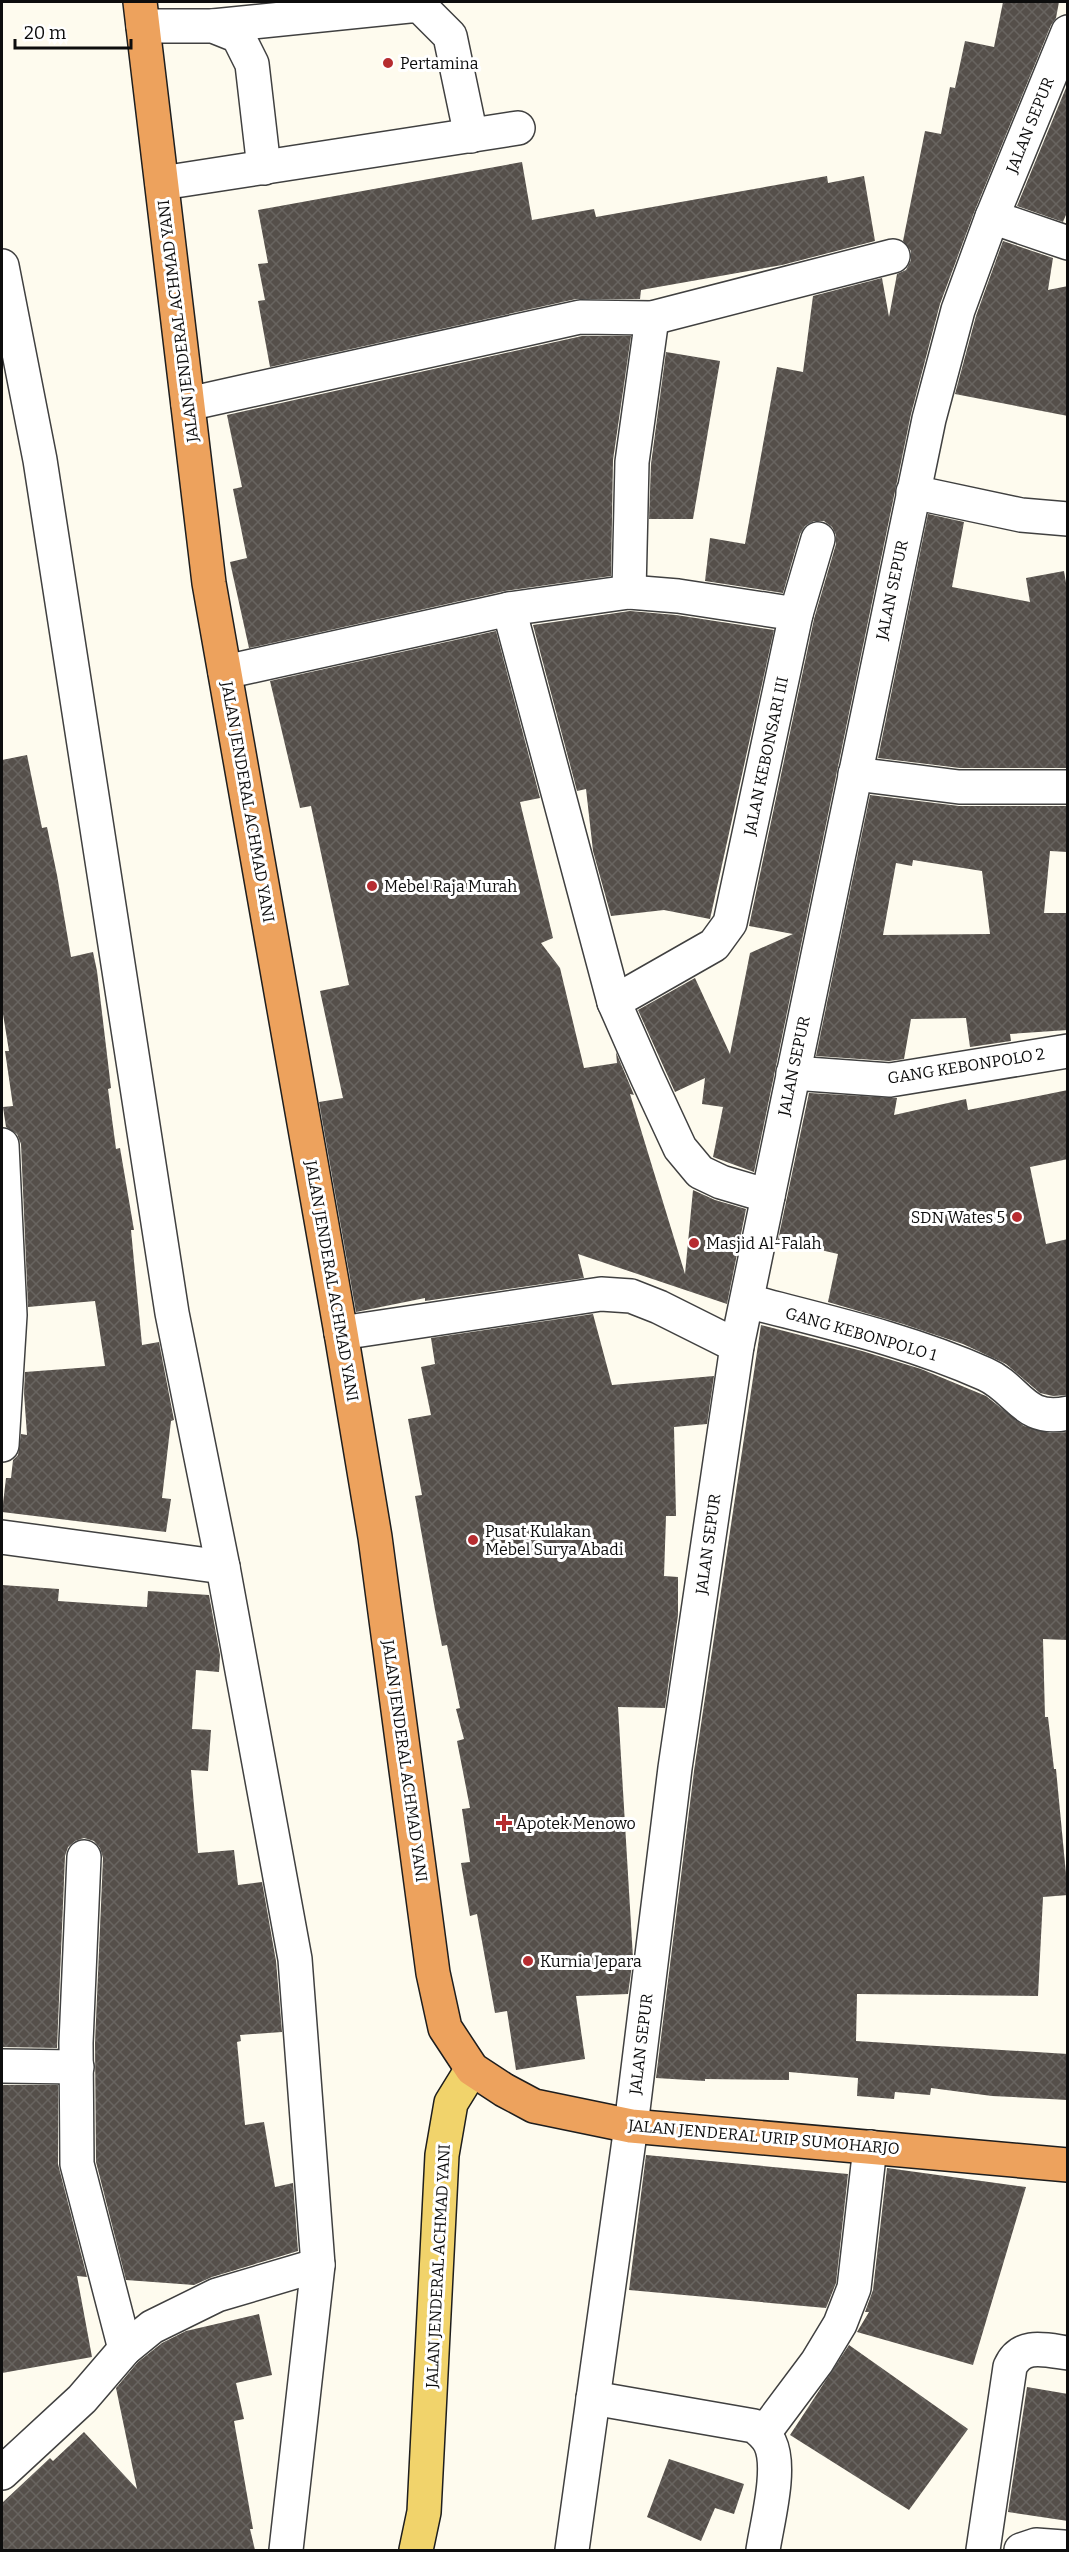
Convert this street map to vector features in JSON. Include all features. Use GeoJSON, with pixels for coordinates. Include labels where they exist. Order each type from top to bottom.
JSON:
{"type":"FeatureCollection","features":[{"type":"Feature","properties":{"kind":"highway","name":"JALAN JENDERAL ACHMAD YANI"},"geometry":{"type":"LineString","coordinates":[[142,14],[209,583],[375,1537],[433,1972],[445,2028],[472,2069]]}},
{"type":"Feature","properties":{"kind":"highway","name":"JALAN JENDERAL URIP SUMOHARJO"},"geometry":{"type":"LineString","coordinates":[[472,2069],[534,2106],[631,2126],[1068,2165]]}},
{"type":"Feature","properties":{"kind":"main road","name":"JALAN JENDERAL ACHMAD YANI"},"geometry":{"type":"LineString","coordinates":[[416,2550],[424,2512],[442,2155],[451,2103],[472,2069]]}},
{"type":"Feature","properties":{"kind":"street"},"geometry":{"type":"LineString","coordinates":[[213,26],[419,5],[450,36],[471,136]]}},
{"type":"Feature","properties":{"kind":"street"},"geometry":{"type":"LineString","coordinates":[[142,14],[213,26],[238,36],[252,64],[264,168]]}},
{"type":"Feature","properties":{"kind":"street","name":"JALAN SEPUR"},"geometry":{"type":"LineString","coordinates":[[572,2550],[631,2126],[675,1768],[737,1346],[913,492],[958,310],[992,217],[1068,32]]}},
{"type":"Feature","properties":{"kind":"street"},"geometry":{"type":"LineString","coordinates":[[162,183],[519,128]]}},
{"type":"Feature","properties":{"kind":"street"},"geometry":{"type":"LineString","coordinates":[[992,217],[1068,243]]}},
{"type":"Feature","properties":{"kind":"street"},"geometry":{"type":"LineString","coordinates":[[188,404],[580,317],[652,318],[893,256]]}},
{"type":"Feature","properties":{"kind":"street"},"geometry":{"type":"LineString","coordinates":[[2,266],[40,460],[172,1313],[223,1568],[295,1959],[318,2265],[286,2550]]}},
{"type":"Feature","properties":{"kind":"street"},"geometry":{"type":"LineString","coordinates":[[629,592],[632,462],[652,318]]}},
{"type":"Feature","properties":{"kind":"street"},"geometry":{"type":"LineString","coordinates":[[913,492],[1021,515],[1068,519]]}},
{"type":"Feature","properties":{"kind":"street","name":"JALAN KEBONSARI III"},"geometry":{"type":"LineString","coordinates":[[614,1002],[714,945],[730,923],[796,614],[818,539]]}},
{"type":"Feature","properties":{"kind":"street"},"geometry":{"type":"LineString","coordinates":[[225,672],[509,609],[629,592],[678,596],[796,614]]}},
{"type":"Feature","properties":{"kind":"street"},"geometry":{"type":"LineString","coordinates":[[509,609],[614,1002],[680,1148],[689,1162],[700,1172],[721,1182],[768,1196]]}},
{"type":"Feature","properties":{"kind":"street"},"geometry":{"type":"LineString","coordinates":[[855,774],[959,787],[1068,787]]}},
{"type":"Feature","properties":{"kind":"street","name":"GANG KEBONPOLO 2"},"geometry":{"type":"LineString","coordinates":[[793,1073],[890,1080],[1068,1051]]}},
{"type":"Feature","properties":{"kind":"street"},"geometry":{"type":"LineString","coordinates":[[2,1145],[10,1315],[2,1444]]}},
{"type":"Feature","properties":{"kind":"street"},"geometry":{"type":"LineString","coordinates":[[341,1333],[601,1294],[631,1296],[659,1307],[737,1346]]}},
{"type":"Feature","properties":{"kind":"street","name":"GANG KEBONPOLO 1"},"geometry":{"type":"LineString","coordinates":[[747,1301],[905,1343],[988,1375],[1035,1412],[1054,1416],[1068,1413]]}},
{"type":"Feature","properties":{"kind":"street"},"geometry":{"type":"LineString","coordinates":[[2,1538],[223,1568]]}},
{"type":"Feature","properties":{"kind":"street"},"geometry":{"type":"LineString","coordinates":[[84,1857],[77,2067],[77,2164],[125,2349]]}},
{"type":"Feature","properties":{"kind":"street"},"geometry":{"type":"LineString","coordinates":[[2,2066],[77,2067]]}},
{"type":"Feature","properties":{"kind":"street"},"geometry":{"type":"LineString","coordinates":[[764,2433],[817,2362],[840,2324],[854,2288],[870,2147]]}},
{"type":"Feature","properties":{"kind":"street"},"geometry":{"type":"LineString","coordinates":[[2,2473],[82,2399],[125,2349],[152,2327],[217,2295],[318,2265]]}},
{"type":"Feature","properties":{"kind":"street"},"geometry":{"type":"LineString","coordinates":[[983,2550],[1010,2367],[1020,2353],[1033,2349],[1068,2353]]}},
{"type":"Feature","properties":{"kind":"street"},"geometry":{"type":"LineString","coordinates":[[593,2398],[754,2426],[764,2433],[771,2445],[775,2479],[763,2550]]}},
{"type":"Feature","properties":{"kind":"street"},"geometry":{"type":"LineString","coordinates":[[1021,2550],[1036,2546],[1064,2544]]}},
{"type":"Feature","properties":{"kind":"building"},"geometry":{"type":"Polygon","coordinates":[[[1003,2],[1059,2],[1056,18],[1051,25],[975,210],[940,304],[911,414],[754,1172],[713,1157],[723,1107],[702,1104],[705,1078],[675,1092],[638,1010],[695,978],[730,1054],[750,953],[793,934],[749,926],[814,619],[836,544],[836,535],[832,527],[824,521],[814,521],[805,526],[800,534],[783,593],[705,581],[710,538],[745,544],[777,367],[803,372],[813,296],[882,278],[889,317],[897,274],[906,270],[911,260],[911,251],[903,241],[925,131],[941,134],[950,87],[955,88],[965,41],[994,47],[1003,2]]]}},
{"type":"Feature","properties":{"kind":"building"},"geometry":{"type":"Polygon","coordinates":[[[1068,83],[1068,210],[1063,222],[1017,206],[1068,83]]]}},
{"type":"Feature","properties":{"kind":"building"},"geometry":{"type":"Polygon","coordinates":[[[522,162],[532,220],[594,209],[596,217],[827,176],[828,183],[864,176],[875,241],[782,265],[641,290],[640,299],[576,299],[270,367],[258,301],[265,300],[258,264],[268,263],[258,210],[522,162]]]}},
{"type":"Feature","properties":{"kind":"building"},"geometry":{"type":"Polygon","coordinates":[[[1003,241],[1053,258],[1048,290],[1068,286],[1068,416],[955,394],[976,316],[1003,241]]]}},
{"type":"Feature","properties":{"kind":"building"},"geometry":{"type":"Polygon","coordinates":[[[582,336],[631,336],[613,460],[611,576],[505,591],[249,648],[230,562],[247,558],[233,489],[242,487],[227,415],[582,336]]]}},
{"type":"Feature","properties":{"kind":"building"},"geometry":{"type":"Polygon","coordinates":[[[666,352],[720,361],[693,519],[649,519],[651,464],[666,352]]]}},
{"type":"Feature","properties":{"kind":"building"},"geometry":{"type":"Polygon","coordinates":[[[928,514],[964,522],[952,587],[1030,602],[1026,578],[1064,571],[1068,595],[1068,768],[960,768],[878,758],[928,514]]]}},
{"type":"Feature","properties":{"kind":"building"},"geometry":{"type":"Polygon","coordinates":[[[630,611],[676,615],[774,630],[710,919],[664,910],[611,916],[593,851],[586,789],[577,791],[533,625],[630,611]]]}},
{"type":"Feature","properties":{"kind":"building"},"geometry":{"type":"Polygon","coordinates":[[[496,631],[540,798],[520,802],[553,938],[541,943],[560,968],[584,1068],[617,1063],[616,1052],[634,1095],[630,1094],[685,1274],[693,1190],[715,1200],[746,1209],[727,1304],[578,1254],[584,1278],[425,1301],[425,1298],[356,1312],[319,1102],[343,1098],[320,991],[349,985],[311,806],[300,808],[270,681],[496,631]]]}},
{"type":"Feature","properties":{"kind":"building"},"geometry":{"type":"Polygon","coordinates":[[[27,755],[42,828],[47,827],[71,957],[93,952],[97,971],[116,1149],[120,1148],[134,1230],[131,1230],[142,1345],[159,1342],[174,1420],[171,1421],[162,1498],[171,1499],[166,1532],[2,1512],[6,1478],[11,1478],[13,1460],[18,1455],[21,1434],[27,1435],[25,1372],[105,1366],[95,1301],[28,1307],[21,1144],[17,1134],[6,1127],[3,1107],[13,1106],[5,1051],[9,1051],[2,1008],[2,760],[27,755]]]}},
{"type":"Feature","properties":{"kind":"building"},"geometry":{"type":"Polygon","coordinates":[[[870,795],[959,806],[1068,806],[1068,852],[1050,851],[1044,913],[1068,913],[1068,1030],[1010,1034],[1011,1041],[970,1047],[966,1018],[911,1019],[904,1059],[889,1061],[816,1056],[870,795]],[[913,860],[912,866],[896,863],[883,935],[990,934],[982,871],[913,860]]]}},
{"type":"Feature","properties":{"kind":"building"},"geometry":{"type":"Polygon","coordinates":[[[1068,1090],[1068,1159],[1030,1167],[1046,1244],[1068,1239],[1068,1395],[1053,1396],[1040,1393],[1006,1364],[963,1344],[828,1302],[838,1254],[778,1240],[809,1093],[897,1098],[894,1115],[966,1099],[968,1110],[1068,1090]]]}},
{"type":"Feature","properties":{"kind":"building"},"geometry":{"type":"Polygon","coordinates":[[[593,1314],[612,1385],[714,1376],[707,1424],[674,1427],[676,1516],[666,1516],[664,1576],[678,1577],[678,1615],[665,1708],[618,1707],[633,1958],[628,1994],[576,1996],[585,2059],[516,2070],[507,2011],[495,2013],[477,1914],[470,1916],[461,1863],[470,1862],[462,1809],[470,1808],[457,1741],[464,1739],[456,1709],[460,1708],[447,1645],[442,1646],[415,1496],[422,1495],[408,1419],[431,1415],[421,1367],[435,1364],[431,1338],[593,1314]]]}},
{"type":"Feature","properties":{"kind":"building"},"geometry":{"type":"Polygon","coordinates":[[[761,1325],[921,1369],[986,1396],[1024,1426],[1050,1433],[1068,1432],[1068,1640],[1043,1639],[1045,1717],[1048,1717],[1054,1769],[1056,1769],[1068,1895],[1043,1897],[1038,1996],[857,1994],[856,2041],[1068,2054],[1068,2100],[992,2096],[931,2088],[930,2095],[895,2092],[894,2099],[857,2096],[858,2078],[789,2072],[789,2080],[705,2079],[705,2081],[656,2078],[694,1771],[761,1325]]]}},
{"type":"Feature","properties":{"kind":"building"},"geometry":{"type":"Polygon","coordinates":[[[2,1585],[59,1589],[58,1601],[147,1607],[148,1591],[209,1595],[220,1655],[219,1672],[196,1670],[192,1729],[211,1730],[208,1771],[191,1770],[198,1853],[234,1850],[238,1885],[262,1882],[276,1961],[282,2032],[240,2035],[241,2041],[237,2042],[245,2125],[264,2122],[275,2187],[293,2183],[298,2251],[212,2277],[194,2285],[126,2280],[96,2162],[95,2043],[103,1858],[100,1848],[94,1841],[84,1838],[75,1841],[68,1847],[65,1856],[57,2048],[2,2047],[2,1585]]]}},
{"type":"Feature","properties":{"kind":"building"},"geometry":{"type":"Polygon","coordinates":[[[2,2085],[58,2085],[58,2164],[87,2277],[77,2276],[92,2357],[2,2373],[2,2085]]]}},
{"type":"Feature","properties":{"kind":"building"},"geometry":{"type":"Polygon","coordinates":[[[646,2155],[848,2174],[836,2283],[826,2308],[629,2290],[646,2155]]]}},
{"type":"Feature","properties":{"kind":"building"},"geometry":{"type":"Polygon","coordinates":[[[887,2168],[1026,2187],[973,2365],[857,2332],[869,2312],[865,2312],[873,2290],[887,2168]]]}},
{"type":"Feature","properties":{"kind":"building"},"geometry":{"type":"Polygon","coordinates":[[[259,2314],[272,2375],[236,2383],[244,2419],[234,2421],[255,2550],[2,2550],[2,2503],[50,2458],[53,2461],[84,2432],[137,2489],[116,2388],[138,2362],[162,2343],[186,2331],[259,2314]]]}},
{"type":"Feature","properties":{"kind":"building"},"geometry":{"type":"Polygon","coordinates":[[[849,2345],[968,2429],[909,2510],[790,2435],[849,2345]]]}},
{"type":"Feature","properties":{"kind":"building"},"geometry":{"type":"Polygon","coordinates":[[[1027,2387],[1068,2394],[1068,2521],[1008,2512],[1027,2387]]]}},
{"type":"Feature","properties":{"kind":"building"},"geometry":{"type":"Polygon","coordinates":[[[669,2459],[744,2484],[734,2514],[715,2508],[701,2541],[647,2517],[669,2459]]]}},
{"type":"Feature","properties":{"kind":"place","name":"Pertamina"},"geometry":{"type":"Point","coordinates":[388,63]}},
{"type":"Feature","properties":{"kind":"place","name":"Mebel Raja Murah"},"geometry":{"type":"Point","coordinates":[372,886]}},
{"type":"Feature","properties":{"kind":"place","name":"SDN Wates 5"},"geometry":{"type":"Point","coordinates":[1017,1217]}},
{"type":"Feature","properties":{"kind":"place","name":"Masjid Al-Falah"},"geometry":{"type":"Point","coordinates":[694,1243]}},
{"type":"Feature","properties":{"kind":"place","name":"Pusat Kulakan Mebel Surya Abadi"},"geometry":{"type":"Point","coordinates":[473,1540]}},
{"type":"Feature","properties":{"kind":"place","name":"Apotek Menowo"},"geometry":{"type":"Point","coordinates":[504,1823]}},
{"type":"Feature","properties":{"kind":"place","name":"Kurnia Jepara"},"geometry":{"type":"Point","coordinates":[528,1961]}}]}
